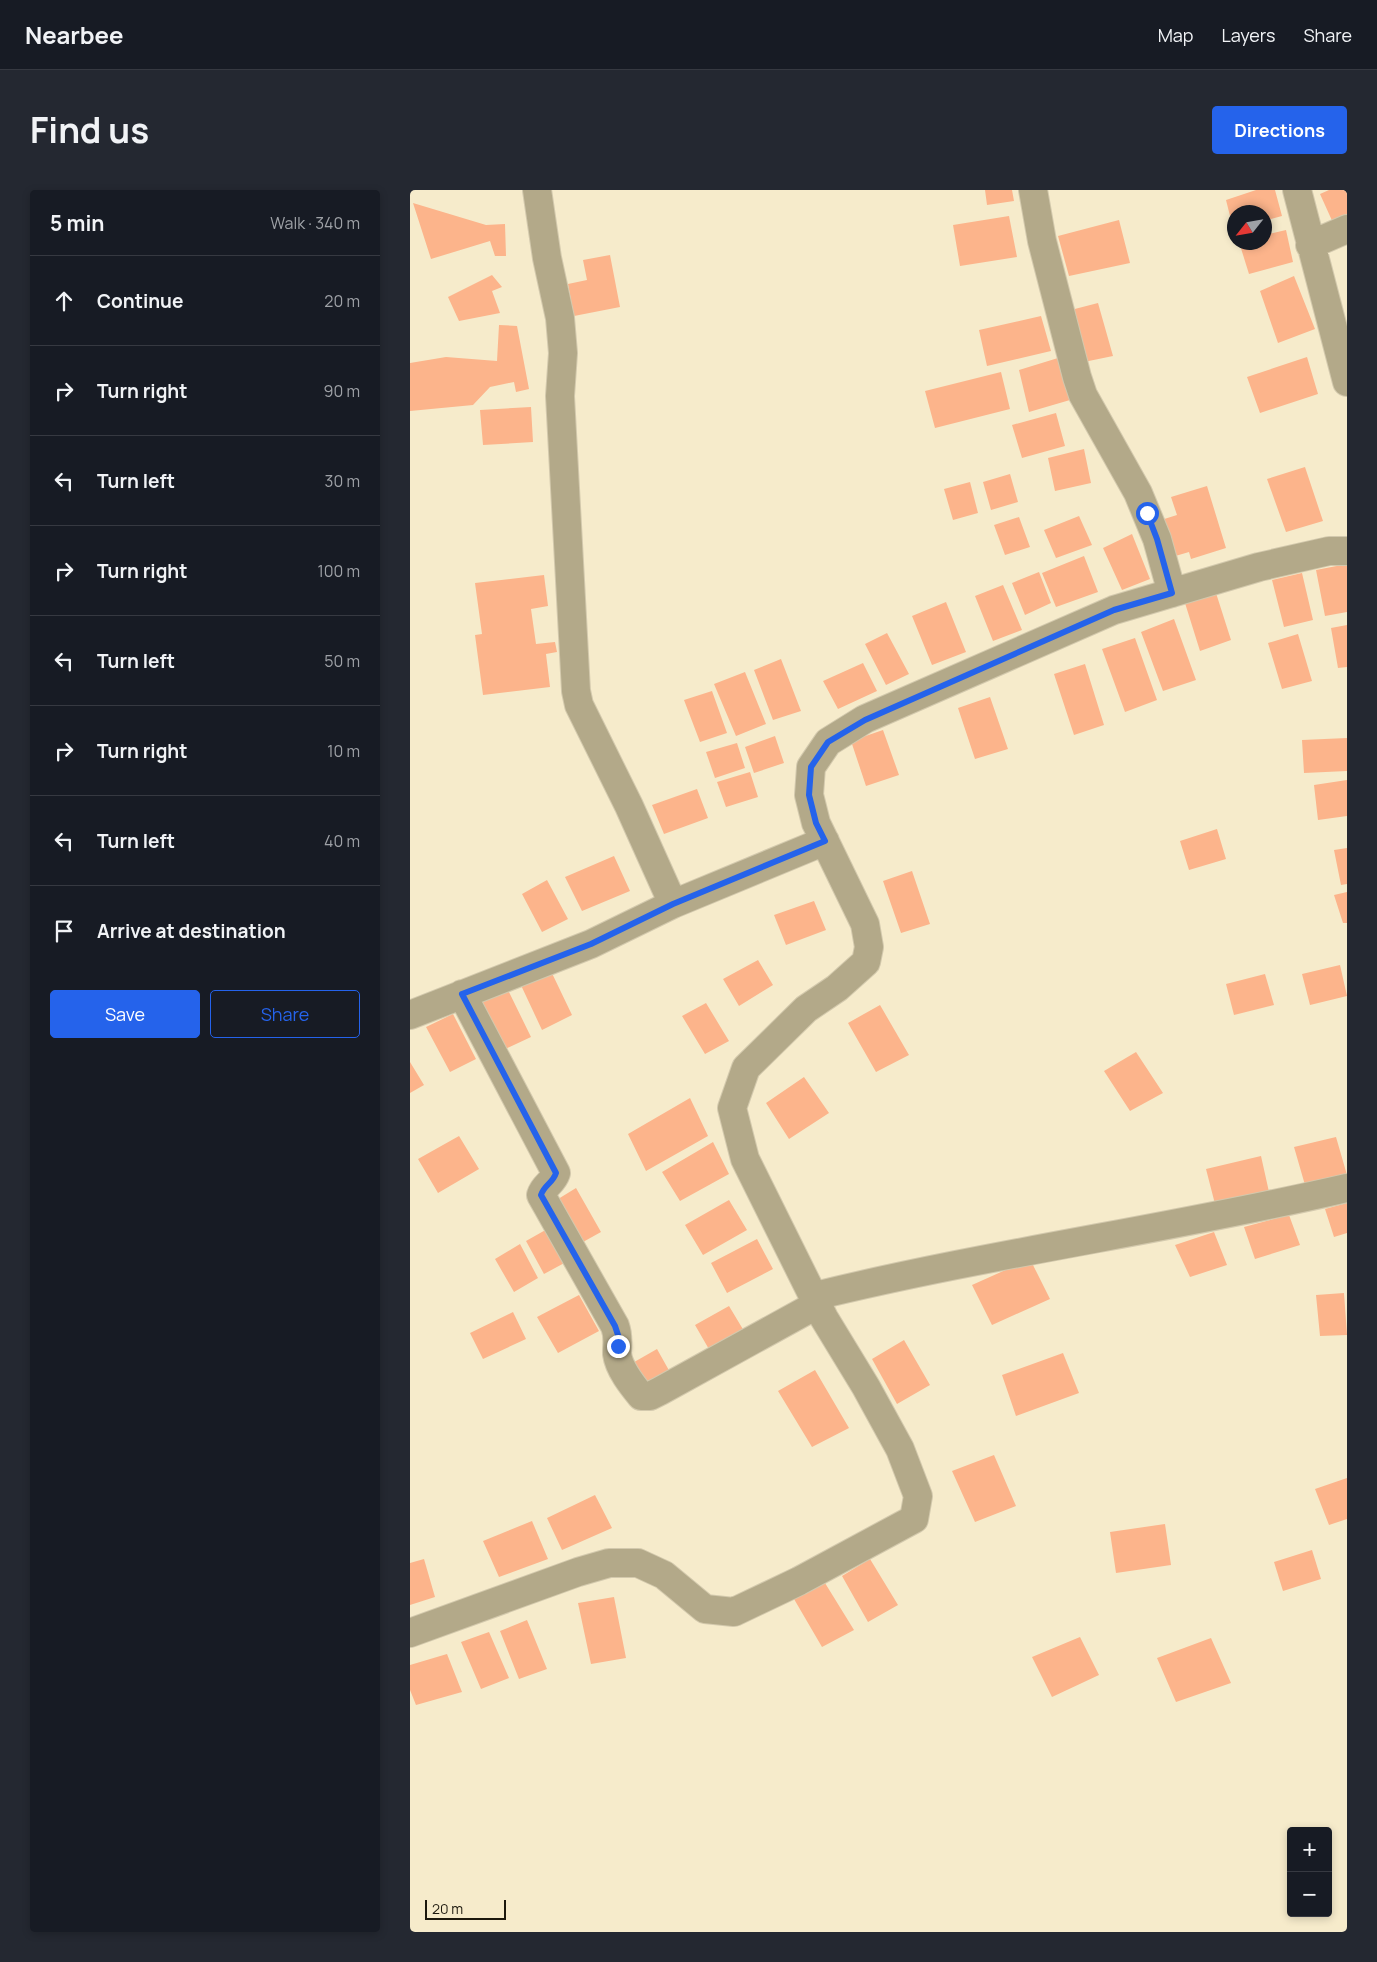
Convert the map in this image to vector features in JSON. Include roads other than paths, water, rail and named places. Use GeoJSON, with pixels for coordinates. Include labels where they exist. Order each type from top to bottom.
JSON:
{"type":"FeatureCollection","features":[{"type":"Feature","properties":{"kind":"street"},"geometry":{"type":"LineString","coordinates":[[537,190],[547,258],[560,318],[564,353],[560,396],[576,691],[579,705],[629,806],[673,904]]}},
{"type":"Feature","properties":{"kind":"street"},"geometry":{"type":"LineString","coordinates":[[1033,190],[1042,241],[1077,378],[1083,395],[1138,493],[1157,539],[1172,593]]}},
{"type":"Feature","properties":{"kind":"street"},"geometry":{"type":"LineString","coordinates":[[1297,190],[1347,382]]}},
{"type":"Feature","properties":{"kind":"street"},"geometry":{"type":"LineString","coordinates":[[1310,245],[1347,229]]}},
{"type":"Feature","properties":{"kind":"street"},"geometry":{"type":"LineString","coordinates":[[410,1633],[578,1572],[609,1563],[638,1563],[664,1575],[705,1609],[734,1612],[799,1581],[914,1519],[918,1496],[900,1449],[866,1386],[824,1318],[746,1159],[732,1108],[746,1068],[806,1009],[837,988],[866,962],[869,947],[865,924],[816,823],[809,795],[811,767],[828,742],[865,720],[1114,610],[1259,567],[1329,551],[1347,551]]}},
{"type":"Feature","properties":{"kind":"street"},"geometry":{"type":"LineString","coordinates":[[410,1015],[591,944],[673,904],[825,841]]}},
{"type":"Feature","properties":{"kind":"street"},"geometry":{"type":"LineString","coordinates":[[462,994],[556,1173],[554,1180],[543,1189],[541,1195],[615,1326],[619,1338],[619,1360],[628,1380],[641,1396],[654,1394],[816,1300],[928,1270],[1230,1213],[1347,1188]]}}]}
